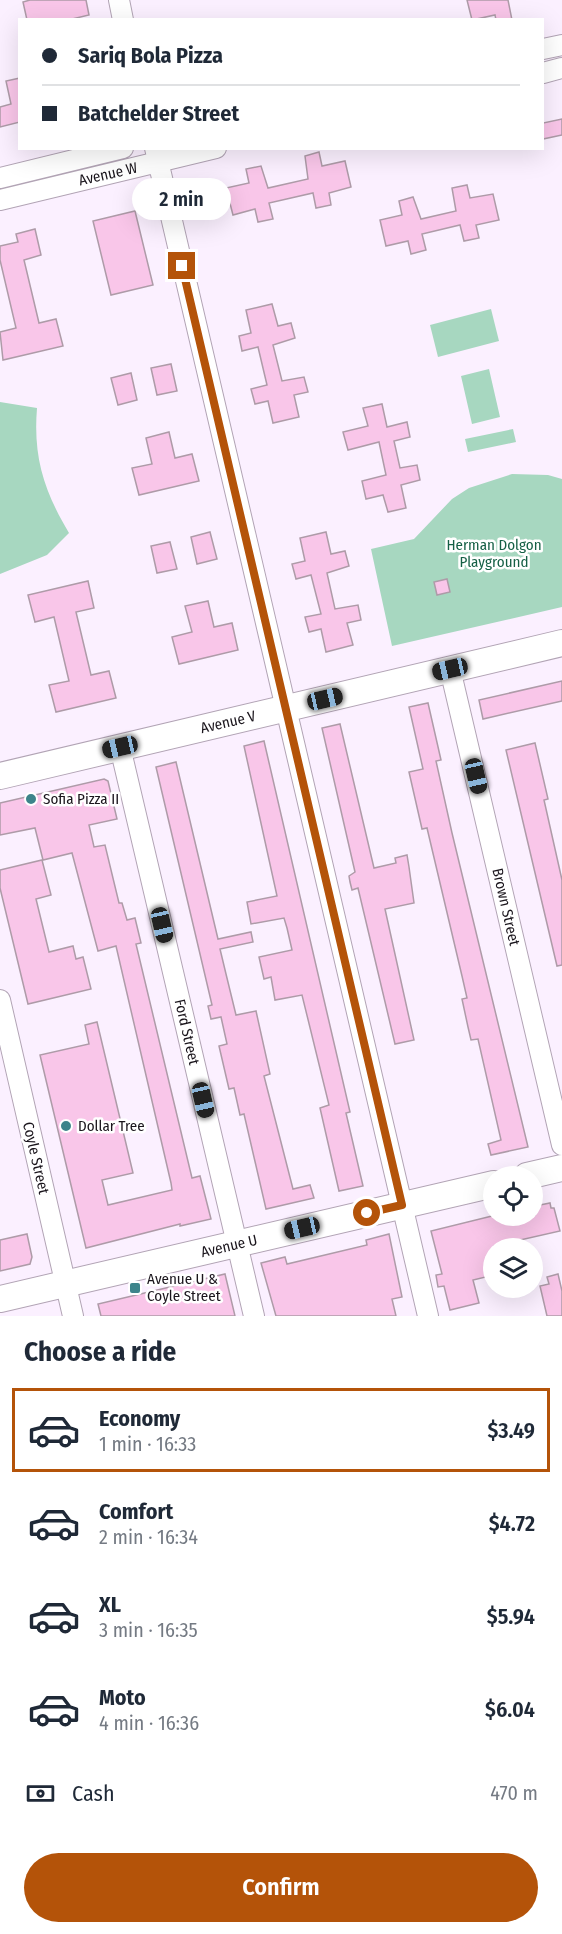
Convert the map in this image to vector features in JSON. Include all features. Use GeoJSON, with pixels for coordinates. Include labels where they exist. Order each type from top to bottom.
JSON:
{"type":"FeatureCollection","features":[{"type":"Feature","properties":{"kind":"main road","name":"Avenue V"},"geometry":{"type":"LineString","coordinates":[[0,776],[562,643]]}},
{"type":"Feature","properties":{"kind":"main road"},"geometry":{"type":"LineString","coordinates":[[543,1172],[562,1168]]}},
{"type":"Feature","properties":{"kind":"main road","name":"Avenue U"},"geometry":{"type":"LineString","coordinates":[[0,1299],[483,1187]]}},
{"type":"Feature","properties":{"kind":"street"},"geometry":{"type":"LineString","coordinates":[[119,0],[123,18]]}},
{"type":"Feature","properties":{"kind":"street"},"geometry":{"type":"LineString","coordinates":[[544,49],[562,45]]}},
{"type":"Feature","properties":{"kind":"street"},"geometry":{"type":"LineString","coordinates":[[544,73],[562,68]]}},
{"type":"Feature","properties":{"kind":"street","name":"Avenue W"},"geometry":{"type":"LineString","coordinates":[[0,178],[115,150]]}},
{"type":"Feature","properties":{"kind":"street","name":"Avenue W"},"geometry":{"type":"LineString","coordinates":[[0,200],[156,155],[199,150]]}},
{"type":"Feature","properties":{"kind":"street"},"geometry":{"type":"LineString","coordinates":[[156,155],[428,1316]]}},
{"type":"Feature","properties":{"kind":"street","name":"Brown Street"},"geometry":{"type":"LineString","coordinates":[[450,669],[562,1145]]}},
{"type":"Feature","properties":{"kind":"street","name":"Ford Street"},"geometry":{"type":"LineString","coordinates":[[120,747],[254,1316]]}},
{"type":"Feature","properties":{"kind":"street","name":"Coyle Street"},"geometry":{"type":"LineString","coordinates":[[0,1000],[73,1316]]}},
{"type":"Feature","properties":{"kind":"green space"},"geometry":{"type":"Polygon","coordinates":[[[491,309],[499,341],[438,357],[430,325],[491,309]]]}},
{"type":"Feature","properties":{"kind":"green space"},"geometry":{"type":"Polygon","coordinates":[[[489,369],[500,417],[472,424],[461,376],[489,369]]]}},
{"type":"Feature","properties":{"kind":"green space"},"geometry":{"type":"Polygon","coordinates":[[[0,402],[37,408],[37,442],[42,473],[53,503],[69,533],[47,555],[0,574],[0,402]]]}},
{"type":"Feature","properties":{"kind":"green space"},"geometry":{"type":"Polygon","coordinates":[[[513,429],[516,442],[468,452],[465,439],[513,429]]]}},
{"type":"Feature","properties":{"kind":"green space","name":"Herman Dolgon Playground"},"geometry":{"type":"Polygon","coordinates":[[[512,474],[548,475],[562,479],[562,607],[392,646],[371,549],[414,539],[452,499],[469,488],[512,474]]]}},
{"type":"Feature","properties":{"kind":"building"},"geometry":{"type":"Polygon","coordinates":[[[86,0],[89,15],[76,18],[27,18],[23,2],[86,0]]]}},
{"type":"Feature","properties":{"kind":"building"},"geometry":{"type":"Polygon","coordinates":[[[467,0],[508,0],[512,18],[496,18],[495,15],[472,18],[467,0]]]}},
{"type":"Feature","properties":{"kind":"building"},"geometry":{"type":"Polygon","coordinates":[[[18,78],[18,122],[0,127],[0,107],[11,104],[6,81],[18,78]]]}},
{"type":"Feature","properties":{"kind":"building"},"geometry":{"type":"Polygon","coordinates":[[[562,119],[562,135],[544,139],[544,123],[562,119]]]}},
{"type":"Feature","properties":{"kind":"building"},"geometry":{"type":"Polygon","coordinates":[[[319,152],[322,166],[345,161],[351,187],[329,193],[331,205],[316,208],[313,193],[269,203],[273,219],[258,222],[255,209],[233,215],[226,188],[249,183],[246,169],[261,166],[268,188],[308,179],[305,156],[319,152]]]}},
{"type":"Feature","properties":{"kind":"building"},"geometry":{"type":"Polygon","coordinates":[[[467,185],[470,198],[493,194],[499,220],[476,225],[479,238],[464,241],[460,225],[422,234],[426,250],[411,254],[408,241],[386,246],[380,220],[402,215],[399,201],[413,197],[421,219],[456,211],[452,188],[467,185]]]}},
{"type":"Feature","properties":{"kind":"building"},"geometry":{"type":"Polygon","coordinates":[[[135,211],[153,285],[111,295],[93,221],[135,211]]]}},
{"type":"Feature","properties":{"kind":"building"},"geometry":{"type":"Polygon","coordinates":[[[35,229],[41,255],[24,260],[39,323],[56,319],[63,346],[3,360],[0,332],[16,328],[0,260],[0,246],[18,242],[16,234],[35,229]]]}},
{"type":"Feature","properties":{"kind":"building"},"geometry":{"type":"Polygon","coordinates":[[[272,304],[278,326],[291,323],[295,338],[273,345],[282,381],[304,377],[308,392],[294,395],[299,417],[273,423],[268,401],[255,404],[251,389],[267,385],[258,347],[242,351],[239,336],[251,333],[246,310],[272,304]]]}},
{"type":"Feature","properties":{"kind":"building"},"geometry":{"type":"Polygon","coordinates":[[[171,364],[177,391],[157,395],[151,368],[171,364]]]}},
{"type":"Feature","properties":{"kind":"building"},"geometry":{"type":"Polygon","coordinates":[[[131,373],[137,400],[118,405],[111,378],[131,373]]]}},
{"type":"Feature","properties":{"kind":"building"},"geometry":{"type":"Polygon","coordinates":[[[382,404],[387,427],[407,422],[410,437],[394,441],[400,468],[417,465],[420,480],[401,485],[406,508],[388,512],[383,495],[366,499],[362,481],[386,475],[379,442],[348,450],[343,432],[368,426],[363,408],[382,404]]]}},
{"type":"Feature","properties":{"kind":"building"},"geometry":{"type":"Polygon","coordinates":[[[169,432],[175,458],[192,454],[199,481],[139,495],[132,468],[152,464],[146,438],[169,432]]]}},
{"type":"Feature","properties":{"kind":"building"},"geometry":{"type":"Polygon","coordinates":[[[210,532],[217,559],[197,564],[191,537],[210,532]]]}},
{"type":"Feature","properties":{"kind":"building"},"geometry":{"type":"Polygon","coordinates":[[[326,532],[331,554],[345,551],[349,566],[327,573],[335,609],[358,605],[361,620],[347,623],[353,645],[326,652],[321,629],[309,632],[305,617],[321,614],[311,575],[296,579],[292,564],[305,561],[300,538],[326,532]]]}},
{"type":"Feature","properties":{"kind":"building"},"geometry":{"type":"Polygon","coordinates":[[[170,542],[177,569],[157,573],[151,546],[170,542]]]}},
{"type":"Feature","properties":{"kind":"building"},"geometry":{"type":"Polygon","coordinates":[[[447,579],[450,592],[437,595],[434,582],[447,579]]]}},
{"type":"Feature","properties":{"kind":"building"},"geometry":{"type":"Polygon","coordinates":[[[88,581],[94,608],[76,612],[91,675],[109,671],[116,698],[56,712],[49,685],[69,681],[54,617],[35,622],[28,595],[88,581]]]}},
{"type":"Feature","properties":{"kind":"building"},"geometry":{"type":"Polygon","coordinates":[[[208,601],[214,627],[232,623],[238,650],[179,664],[172,637],[192,632],[185,606],[208,601]]]}},
{"type":"Feature","properties":{"kind":"building"},"geometry":{"type":"Polygon","coordinates":[[[562,681],[562,701],[483,719],[479,700],[562,681]]]}},
{"type":"Feature","properties":{"kind":"building"},"geometry":{"type":"Polygon","coordinates":[[[428,703],[441,760],[436,761],[452,833],[528,1147],[491,1155],[488,1144],[501,1140],[478,1039],[471,1040],[462,999],[467,998],[462,976],[427,828],[422,829],[409,772],[423,769],[409,707],[428,703]]]}},
{"type":"Feature","properties":{"kind":"building"},"geometry":{"type":"Polygon","coordinates":[[[340,724],[374,868],[396,863],[395,858],[407,855],[414,903],[385,909],[414,1040],[395,1044],[358,888],[352,890],[350,882],[349,876],[355,872],[322,728],[340,724]]]}},
{"type":"Feature","properties":{"kind":"building"},"geometry":{"type":"Polygon","coordinates":[[[264,741],[350,1112],[346,1113],[363,1186],[339,1191],[320,1108],[329,1105],[302,995],[275,1000],[271,977],[264,979],[259,957],[292,950],[284,918],[251,924],[247,902],[277,896],[244,746],[264,741]]]}},
{"type":"Feature","properties":{"kind":"building"},"geometry":{"type":"Polygon","coordinates":[[[535,743],[548,799],[544,800],[562,880],[562,965],[557,966],[506,750],[535,743]]]}},
{"type":"Feature","properties":{"kind":"building"},"geometry":{"type":"Polygon","coordinates":[[[176,762],[218,939],[251,932],[253,942],[220,949],[236,1015],[256,1011],[270,1074],[264,1076],[293,1189],[310,1185],[314,1198],[266,1209],[244,1114],[240,1115],[234,1088],[229,1089],[219,1046],[227,1044],[221,1017],[211,1019],[208,1006],[212,1005],[156,767],[176,762]]]}},
{"type":"Feature","properties":{"kind":"building"},"geometry":{"type":"Polygon","coordinates":[[[104,779],[108,781],[117,819],[89,825],[94,847],[105,845],[119,903],[122,903],[127,920],[135,918],[141,943],[136,944],[192,1178],[200,1176],[211,1219],[180,1226],[180,1224],[86,1248],[40,1055],[89,1044],[85,1025],[97,1022],[133,1173],[102,1180],[108,1205],[172,1190],[171,1183],[116,946],[98,951],[72,853],[43,860],[35,828],[0,835],[0,803],[104,779]]]}},
{"type":"Feature","properties":{"kind":"building"},"geometry":{"type":"Polygon","coordinates":[[[42,860],[51,895],[36,899],[49,952],[73,946],[76,959],[83,957],[91,989],[28,1004],[0,888],[0,870],[42,860]]]}},
{"type":"Feature","properties":{"kind":"building"},"geometry":{"type":"Polygon","coordinates":[[[550,1203],[551,1208],[554,1208],[560,1231],[529,1238],[483,1238],[483,1278],[473,1280],[479,1303],[450,1310],[444,1286],[438,1287],[436,1275],[442,1274],[431,1231],[483,1218],[483,1226],[543,1226],[543,1204],[550,1203]]]}},
{"type":"Feature","properties":{"kind":"building"},"geometry":{"type":"Polygon","coordinates":[[[27,1234],[32,1257],[30,1264],[0,1271],[0,1240],[27,1234]]]}},
{"type":"Feature","properties":{"kind":"building"},"geometry":{"type":"Polygon","coordinates":[[[389,1234],[402,1297],[392,1299],[396,1316],[276,1316],[261,1263],[285,1257],[287,1264],[367,1245],[366,1240],[389,1234]]]}},
{"type":"Feature","properties":{"kind":"building"},"geometry":{"type":"Polygon","coordinates":[[[225,1274],[235,1316],[101,1316],[98,1304],[225,1274]]]}},
{"type":"Feature","properties":{"kind":"building"},"geometry":{"type":"Polygon","coordinates":[[[558,1274],[562,1291],[562,1316],[547,1316],[543,1298],[543,1285],[549,1284],[547,1277],[558,1274]]]}},
{"type":"Feature","properties":{"kind":"place","name":"Sofia Pizza II"},"geometry":{"type":"Point","coordinates":[31,799]}},
{"type":"Feature","properties":{"kind":"place","name":"Dollar Tree"},"geometry":{"type":"Point","coordinates":[66,1126]}},
{"type":"Feature","properties":{"kind":"place","name":"Avenue U & Coyle Street"},"geometry":{"type":"Point","coordinates":[135,1288]}},
{"type":"Feature","properties":{"kind":"route"},"geometry":{"type":"LineString","coordinates":[[182,266],[402,1205],[367,1213]]}}]}
